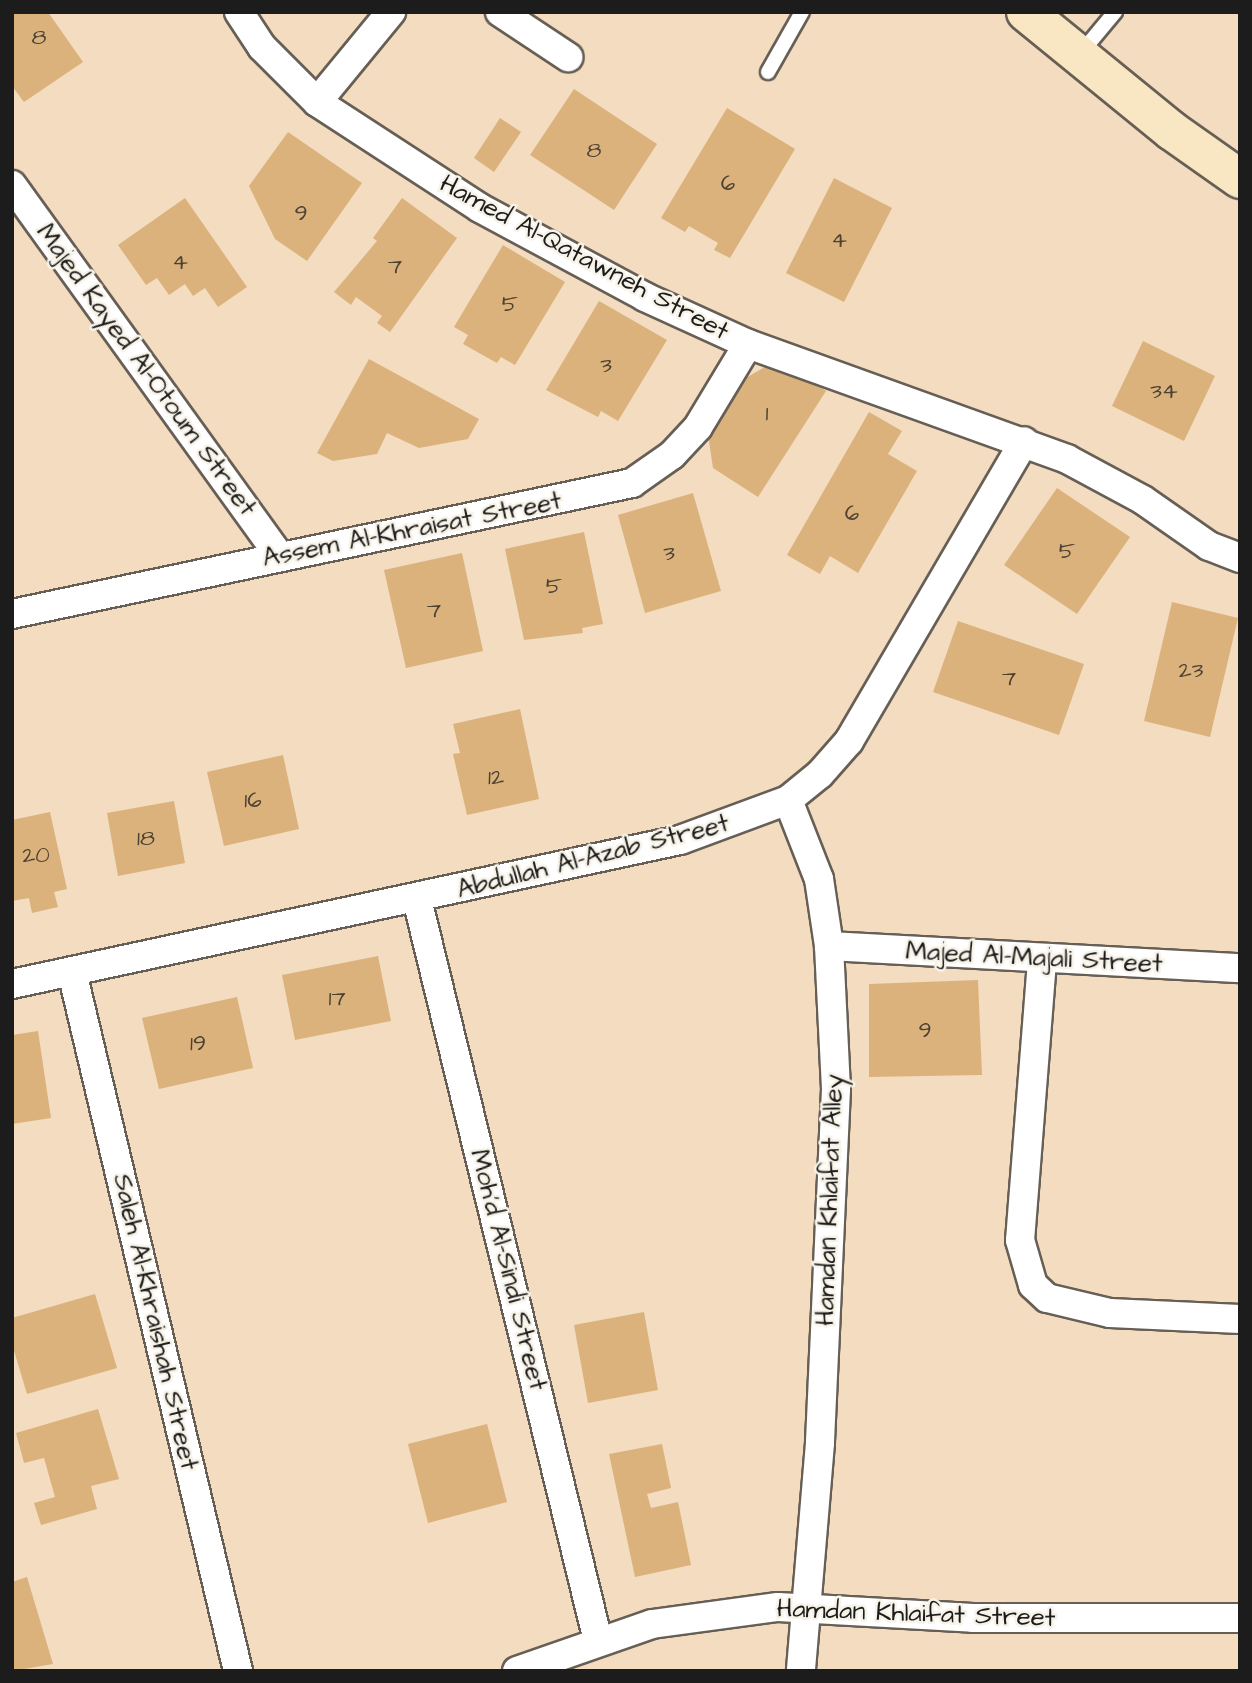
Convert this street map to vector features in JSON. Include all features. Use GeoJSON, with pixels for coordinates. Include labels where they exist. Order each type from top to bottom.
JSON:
{"type":"FeatureCollection","features":[{"type":"Feature","properties":{"kind":"street","name":"Hamed Al-Qatawneh Street"},"geometry":{"type":"LineString","coordinates":[[239,12],[262,47],[317,102],[480,208],[645,297],[748,344],[1024,441],[1104,477],[1209,546],[1240,558]]}},
{"type":"Feature","properties":{"kind":"street"},"geometry":{"type":"LineString","coordinates":[[317,102],[391,12]]}},
{"type":"Feature","properties":{"kind":"street"},"geometry":{"type":"LineString","coordinates":[[500,12],[568,57]]}},
{"type":"Feature","properties":{"kind":"street"},"geometry":{"type":"LineString","coordinates":[[1026,12],[1079,56],[1240,178]]}},
{"type":"Feature","properties":{"kind":"street","name":"Majed Kayed Al-Otoum Street"},"geometry":{"type":"LineString","coordinates":[[17,201],[280,556]]}},
{"type":"Feature","properties":{"kind":"street","name":"Assem Al-Khraisat Street"},"geometry":{"type":"LineString","coordinates":[[12,614],[632,483],[672,455],[698,427],[748,344]]}},
{"type":"Feature","properties":{"kind":"street","name":"Abdullah Al-Azab Street"},"geometry":{"type":"LineString","coordinates":[[12,984],[417,900],[680,840],[788,800],[820,774],[849,741],[1024,441]]}},
{"type":"Feature","properties":{"kind":"street","name":"Hamdan Khlaifat Alley"},"geometry":{"type":"LineString","coordinates":[[788,800],[819,879],[829,946],[836,1089],[820,1443],[804,1606],[802,1671]]}},
{"type":"Feature","properties":{"kind":"street","name":"Moh'd Al-Sindi Street"},"geometry":{"type":"LineString","coordinates":[[417,900],[598,1641]]}},
{"type":"Feature","properties":{"kind":"street","name":"Majed Al-Majali Street"},"geometry":{"type":"LineString","coordinates":[[829,946],[1042,961],[1240,968]]}},
{"type":"Feature","properties":{"kind":"street"},"geometry":{"type":"LineString","coordinates":[[1042,961],[1020,1240],[1033,1285],[1047,1298],[1110,1313],[1240,1319]]}},
{"type":"Feature","properties":{"kind":"street","name":"Saleh Al-Khraishah Street"},"geometry":{"type":"LineString","coordinates":[[72,972],[238,1671]]}},
{"type":"Feature","properties":{"kind":"street","name":"Hamdan Khlaifat Street"},"geometry":{"type":"LineString","coordinates":[[517,1671],[598,1641],[696,1616],[804,1606],[973,1618],[1240,1618]]}},
{"type":"Feature","properties":{"kind":"lane"},"geometry":{"type":"LineString","coordinates":[[768,72],[802,12]]}},
{"type":"Feature","properties":{"kind":"lane"},"geometry":{"type":"LineString","coordinates":[[1079,56],[1115,12]]}},
{"type":"Feature","properties":{"kind":"building"},"geometry":{"type":"Polygon","coordinates":[[[12,12],[48,12],[83,62],[24,102],[12,86],[12,12]]]}},
{"type":"Feature","properties":{"kind":"building"},"geometry":{"type":"Polygon","coordinates":[[[574,89],[657,144],[614,210],[530,155],[574,89]]]}},
{"type":"Feature","properties":{"kind":"building"},"geometry":{"type":"Polygon","coordinates":[[[727,108],[795,149],[730,258],[714,250],[718,243],[689,226],[685,232],[661,218],[727,108]]]}},
{"type":"Feature","properties":{"kind":"building"},"geometry":{"type":"Polygon","coordinates":[[[500,118],[521,132],[494,172],[474,158],[500,118]]]}},
{"type":"Feature","properties":{"kind":"building"},"geometry":{"type":"Polygon","coordinates":[[[288,132],[362,183],[307,261],[275,239],[249,186],[288,132]]]}},
{"type":"Feature","properties":{"kind":"building"},"geometry":{"type":"Polygon","coordinates":[[[834,178],[892,208],[844,302],[786,273],[834,178]]]}},
{"type":"Feature","properties":{"kind":"building"},"geometry":{"type":"Polygon","coordinates":[[[185,198],[247,287],[218,307],[205,288],[193,296],[185,284],[169,295],[157,278],[146,285],[118,245],[185,198]]]}},
{"type":"Feature","properties":{"kind":"building"},"geometry":{"type":"Polygon","coordinates":[[[402,198],[457,238],[390,332],[377,323],[382,316],[356,297],[351,305],[334,292],[377,241],[373,238],[402,198]]]}},
{"type":"Feature","properties":{"kind":"building"},"geometry":{"type":"Polygon","coordinates":[[[503,245],[565,282],[515,365],[501,357],[497,363],[463,344],[468,335],[454,327],[503,245]]]}},
{"type":"Feature","properties":{"kind":"building"},"geometry":{"type":"Polygon","coordinates":[[[599,301],[667,340],[618,421],[601,411],[598,417],[546,390],[599,301]]]}},
{"type":"Feature","properties":{"kind":"building"},"geometry":{"type":"Polygon","coordinates":[[[1143,341],[1215,376],[1184,441],[1112,406],[1143,341]]]}},
{"type":"Feature","properties":{"kind":"building"},"geometry":{"type":"Polygon","coordinates":[[[369,359],[479,419],[468,439],[419,448],[387,433],[377,454],[333,461],[317,453],[369,359]]]}},
{"type":"Feature","properties":{"kind":"building"},"geometry":{"type":"Polygon","coordinates":[[[777,360],[826,391],[758,497],[713,468],[708,435],[744,379],[777,360]]]}},
{"type":"Feature","properties":{"kind":"building"},"geometry":{"type":"Polygon","coordinates":[[[869,412],[902,431],[888,454],[917,471],[858,573],[830,556],[820,574],[787,555],[869,412]]]}},
{"type":"Feature","properties":{"kind":"building"},"geometry":{"type":"Polygon","coordinates":[[[1057,488],[1130,537],[1077,614],[1004,565],[1057,488]]]}},
{"type":"Feature","properties":{"kind":"building"},"geometry":{"type":"Polygon","coordinates":[[[693,493],[721,591],[645,613],[618,515],[693,493]]]}},
{"type":"Feature","properties":{"kind":"building"},"geometry":{"type":"Polygon","coordinates":[[[584,532],[603,624],[582,628],[583,633],[524,640],[505,549],[584,532]]]}},
{"type":"Feature","properties":{"kind":"building"},"geometry":{"type":"Polygon","coordinates":[[[462,553],[483,651],[406,668],[384,570],[462,553]]]}},
{"type":"Feature","properties":{"kind":"building"},"geometry":{"type":"Polygon","coordinates":[[[1172,602],[1238,618],[1210,737],[1144,721],[1172,602]]]}},
{"type":"Feature","properties":{"kind":"building"},"geometry":{"type":"Polygon","coordinates":[[[958,621],[1084,664],[1059,735],[933,692],[958,621]]]}},
{"type":"Feature","properties":{"kind":"building"},"geometry":{"type":"Polygon","coordinates":[[[520,709],[539,799],[467,815],[453,754],[460,753],[453,724],[520,709]]]}},
{"type":"Feature","properties":{"kind":"building"},"geometry":{"type":"Polygon","coordinates":[[[283,755],[299,829],[224,846],[207,772],[283,755]]]}},
{"type":"Feature","properties":{"kind":"building"},"geometry":{"type":"Polygon","coordinates":[[[174,801],[185,863],[118,876],[107,813],[174,801]]]}},
{"type":"Feature","properties":{"kind":"building"},"geometry":{"type":"Polygon","coordinates":[[[50,812],[67,889],[54,892],[58,907],[32,913],[29,898],[12,901],[12,820],[50,812]]]}},
{"type":"Feature","properties":{"kind":"building"},"geometry":{"type":"Polygon","coordinates":[[[378,956],[391,1021],[295,1040],[282,975],[378,956]]]}},
{"type":"Feature","properties":{"kind":"building"},"geometry":{"type":"Polygon","coordinates":[[[978,980],[982,1075],[869,1077],[869,984],[978,980]]]}},
{"type":"Feature","properties":{"kind":"building"},"geometry":{"type":"Polygon","coordinates":[[[237,997],[253,1068],[159,1089],[142,1018],[237,997]]]}},
{"type":"Feature","properties":{"kind":"building"},"geometry":{"type":"Polygon","coordinates":[[[38,1031],[51,1118],[12,1124],[12,1035],[38,1031]]]}},
{"type":"Feature","properties":{"kind":"building"},"geometry":{"type":"Polygon","coordinates":[[[95,1294],[117,1368],[27,1394],[12,1344],[12,1318],[95,1294]]]}},
{"type":"Feature","properties":{"kind":"building"},"geometry":{"type":"Polygon","coordinates":[[[644,1312],[658,1390],[588,1403],[574,1325],[644,1312]]]}},
{"type":"Feature","properties":{"kind":"building"},"geometry":{"type":"Polygon","coordinates":[[[98,1409],[119,1479],[91,1486],[97,1509],[41,1525],[34,1503],[55,1497],[44,1458],[24,1463],[16,1433],[98,1409]]]}},
{"type":"Feature","properties":{"kind":"building"},"geometry":{"type":"Polygon","coordinates":[[[487,1424],[507,1502],[428,1523],[408,1444],[487,1424]]]}},
{"type":"Feature","properties":{"kind":"building"},"geometry":{"type":"Polygon","coordinates":[[[662,1444],[671,1488],[647,1494],[651,1508],[678,1502],[691,1565],[635,1577],[609,1454],[662,1444]]]}},
{"type":"Feature","properties":{"kind":"building"},"geometry":{"type":"Polygon","coordinates":[[[27,1577],[53,1664],[12,1671],[12,1582],[27,1577]]]}}]}
